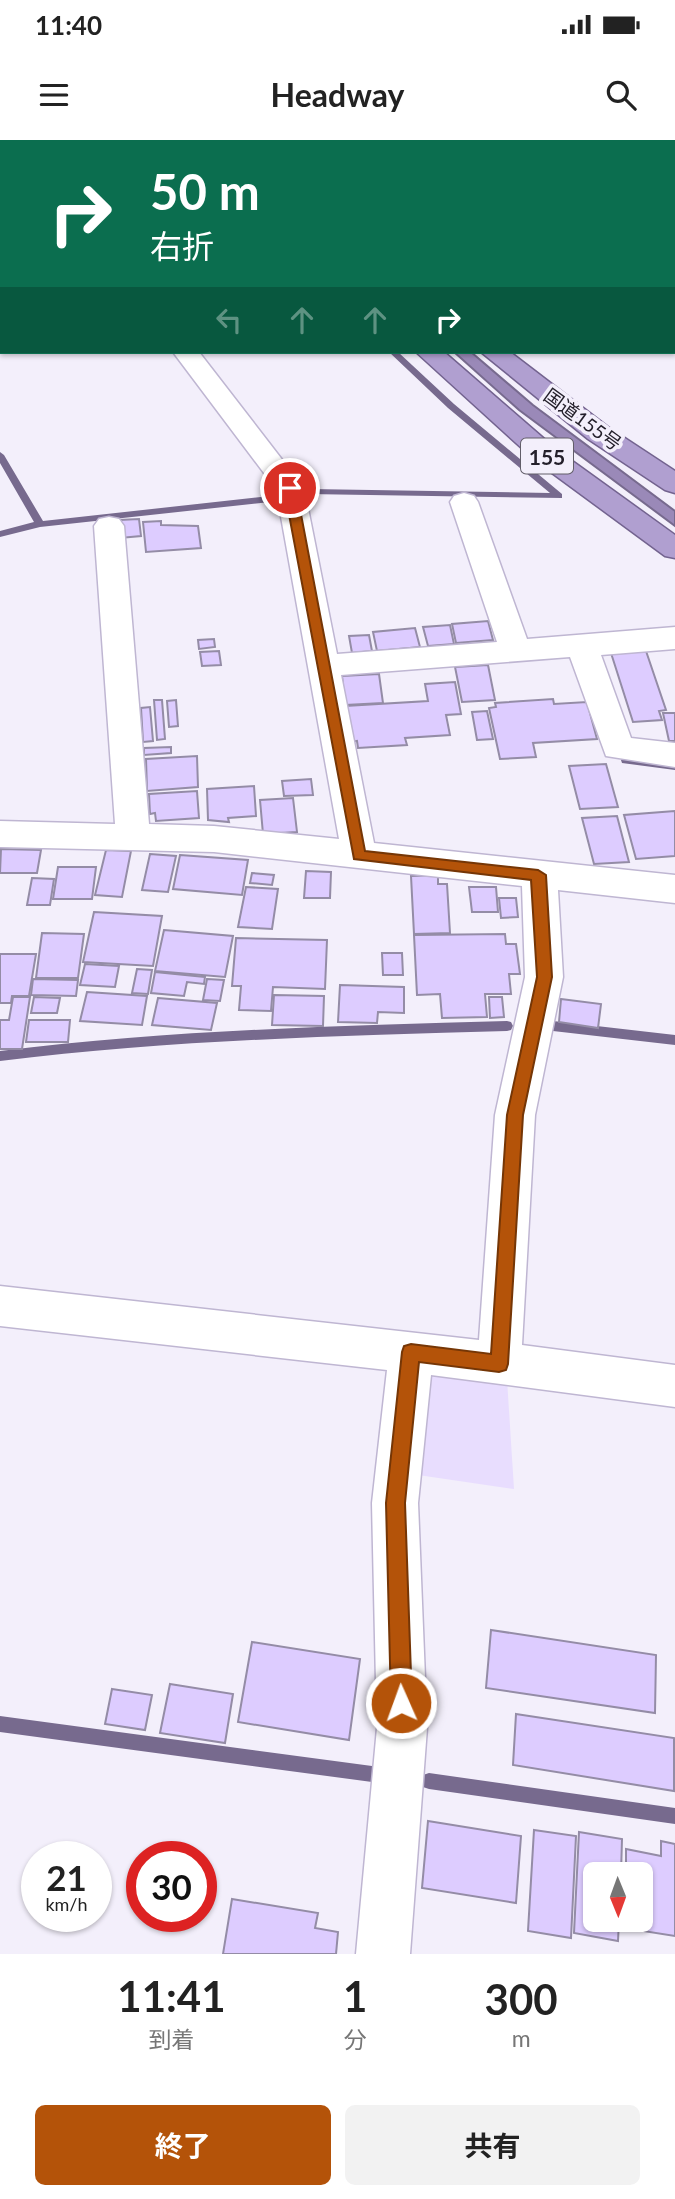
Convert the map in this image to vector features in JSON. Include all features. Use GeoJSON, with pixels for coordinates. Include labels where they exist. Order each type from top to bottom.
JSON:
{"type":"FeatureCollection","features":[{"type":"Feature","properties":{"kind":"highway","name":"155"},"geometry":{"type":"LineString","coordinates":[[431,354],[547,456],[675,549]]}},
{"type":"Feature","properties":{"kind":"highway","name":"国道155号"},"geometry":{"type":"LineString","coordinates":[[497,354],[598,433],[675,484]]}},
{"type":"Feature","properties":{"kind":"street"},"geometry":{"type":"LineString","coordinates":[[189,354],[290,488],[359,855]]}},
{"type":"Feature","properties":{"kind":"street"},"geometry":{"type":"LineString","coordinates":[[464,502],[515,649]]}},
{"type":"Feature","properties":{"kind":"street"},"geometry":{"type":"LineString","coordinates":[[109,526],[133,837]]}},
{"type":"Feature","properties":{"kind":"street"},"geometry":{"type":"LineString","coordinates":[[324,666],[675,638]]}},
{"type":"Feature","properties":{"kind":"street"},"geometry":{"type":"LineString","coordinates":[[581,644],[618,748],[675,755]]}},
{"type":"Feature","properties":{"kind":"street"},"geometry":{"type":"LineString","coordinates":[[0,834],[214,839],[675,889]]}},
{"type":"Feature","properties":{"kind":"street"},"geometry":{"type":"LineString","coordinates":[[499,1364],[515,1115],[544,977],[538,875]]}},
{"type":"Feature","properties":{"kind":"street"},"geometry":{"type":"LineString","coordinates":[[0,1306],[411,1352],[675,1386]]}},
{"type":"Feature","properties":{"kind":"street"},"geometry":{"type":"LineString","coordinates":[[383,1954],[402,1728],[396,1503],[411,1352]]}},
{"type":"Feature","properties":{"kind":"shaded area"},"geometry":{"type":"Polygon","coordinates":[[[456,354],[473,354],[533,405],[675,511],[675,526],[519,410],[456,354]]]}},
{"type":"Feature","properties":{"kind":"shaded area"},"geometry":{"type":"Polygon","coordinates":[[[430,1370],[507,1379],[514,1489],[418,1475],[430,1370]]]}},
{"type":"Feature","properties":{"kind":"building"},"geometry":{"type":"Polygon","coordinates":[[[139,519],[141,536],[120,538],[119,520],[139,519]]]}},
{"type":"Feature","properties":{"kind":"building"},"geometry":{"type":"Polygon","coordinates":[[[161,521],[161,525],[198,526],[201,548],[146,552],[143,522],[161,521]]]}},
{"type":"Feature","properties":{"kind":"building"},"geometry":{"type":"Polygon","coordinates":[[[488,621],[493,640],[456,643],[452,624],[488,621]]]}},
{"type":"Feature","properties":{"kind":"building"},"geometry":{"type":"Polygon","coordinates":[[[450,625],[454,644],[428,646],[423,627],[450,625]]]}},
{"type":"Feature","properties":{"kind":"building"},"geometry":{"type":"Polygon","coordinates":[[[415,628],[420,647],[377,651],[373,632],[415,628]]]}},
{"type":"Feature","properties":{"kind":"building"},"geometry":{"type":"Polygon","coordinates":[[[369,635],[372,651],[352,653],[349,636],[369,635]]]}},
{"type":"Feature","properties":{"kind":"building"},"geometry":{"type":"Polygon","coordinates":[[[214,639],[215,647],[199,649],[198,640],[214,639]]]}},
{"type":"Feature","properties":{"kind":"building"},"geometry":{"type":"Polygon","coordinates":[[[219,651],[221,665],[202,666],[200,652],[219,651]]]}},
{"type":"Feature","properties":{"kind":"building"},"geometry":{"type":"Polygon","coordinates":[[[646,651],[666,710],[659,711],[662,720],[633,722],[611,653],[646,651]]]}},
{"type":"Feature","properties":{"kind":"building"},"geometry":{"type":"Polygon","coordinates":[[[488,665],[495,700],[462,702],[455,667],[488,665]]]}},
{"type":"Feature","properties":{"kind":"building"},"geometry":{"type":"Polygon","coordinates":[[[379,674],[383,703],[345,705],[342,676],[379,674]]]}},
{"type":"Feature","properties":{"kind":"building"},"geometry":{"type":"Polygon","coordinates":[[[455,682],[461,714],[446,715],[450,735],[405,738],[407,745],[358,748],[357,741],[350,742],[345,706],[428,701],[425,684],[455,682]]]}},
{"type":"Feature","properties":{"kind":"building"},"geometry":{"type":"Polygon","coordinates":[[[553,699],[554,704],[587,702],[597,739],[533,743],[536,757],[500,759],[489,708],[496,707],[495,703],[553,699]]]}},
{"type":"Feature","properties":{"kind":"building"},"geometry":{"type":"Polygon","coordinates":[[[154,700],[162,700],[165,739],[157,740],[154,700]]]}},
{"type":"Feature","properties":{"kind":"building"},"geometry":{"type":"Polygon","coordinates":[[[176,700],[178,726],[169,727],[167,701],[176,700]]]}},
{"type":"Feature","properties":{"kind":"building"},"geometry":{"type":"Polygon","coordinates":[[[150,707],[153,741],[143,742],[141,708],[150,707]]]}},
{"type":"Feature","properties":{"kind":"building"},"geometry":{"type":"Polygon","coordinates":[[[487,711],[493,739],[477,740],[472,712],[487,711]]]}},
{"type":"Feature","properties":{"kind":"building"},"geometry":{"type":"Polygon","coordinates":[[[663,713],[675,713],[675,741],[669,741],[663,713]]]}},
{"type":"Feature","properties":{"kind":"building"},"geometry":{"type":"Polygon","coordinates":[[[171,747],[171,753],[144,755],[144,748],[171,747]]]}},
{"type":"Feature","properties":{"kind":"building"},"geometry":{"type":"Polygon","coordinates":[[[197,756],[198,787],[147,791],[146,759],[197,756]]]}},
{"type":"Feature","properties":{"kind":"building"},"geometry":{"type":"Polygon","coordinates":[[[606,764],[618,807],[580,809],[569,766],[606,764]]]}},
{"type":"Feature","properties":{"kind":"building"},"geometry":{"type":"Polygon","coordinates":[[[311,779],[313,795],[284,796],[282,781],[311,779]]]}},
{"type":"Feature","properties":{"kind":"building"},"geometry":{"type":"Polygon","coordinates":[[[254,786],[256,816],[228,818],[229,822],[208,820],[207,789],[254,786]]]}},
{"type":"Feature","properties":{"kind":"building"},"geometry":{"type":"Polygon","coordinates":[[[197,791],[199,818],[156,821],[155,813],[150,814],[149,794],[197,791]]]}},
{"type":"Feature","properties":{"kind":"building"},"geometry":{"type":"Polygon","coordinates":[[[293,798],[297,832],[263,834],[260,800],[293,798]]]}},
{"type":"Feature","properties":{"kind":"building"},"geometry":{"type":"Polygon","coordinates":[[[675,811],[675,856],[636,859],[624,815],[675,811]]]}},
{"type":"Feature","properties":{"kind":"building"},"geometry":{"type":"Polygon","coordinates":[[[617,816],[629,862],[594,864],[582,818],[617,816]]]}},
{"type":"Feature","properties":{"kind":"building"},"geometry":{"type":"Polygon","coordinates":[[[1,849],[41,850],[37,873],[0,873],[1,849]]]}},
{"type":"Feature","properties":{"kind":"building"},"geometry":{"type":"Polygon","coordinates":[[[106,850],[131,851],[122,897],[95,895],[106,850]]]}},
{"type":"Feature","properties":{"kind":"building"},"geometry":{"type":"Polygon","coordinates":[[[150,854],[176,856],[168,892],[142,890],[150,854]]]}},
{"type":"Feature","properties":{"kind":"building"},"geometry":{"type":"Polygon","coordinates":[[[180,855],[248,860],[242,895],[173,889],[180,855]]]}},
{"type":"Feature","properties":{"kind":"building"},"geometry":{"type":"Polygon","coordinates":[[[58,867],[96,867],[92,899],[53,899],[58,867]]]}},
{"type":"Feature","properties":{"kind":"building"},"geometry":{"type":"Polygon","coordinates":[[[306,871],[331,872],[330,898],[304,898],[306,871]]]}},
{"type":"Feature","properties":{"kind":"building"},"geometry":{"type":"Polygon","coordinates":[[[252,873],[274,875],[272,885],[250,883],[252,873]]]}},
{"type":"Feature","properties":{"kind":"building"},"geometry":{"type":"Polygon","coordinates":[[[438,875],[438,884],[447,884],[450,933],[414,934],[411,876],[438,875]]]}},
{"type":"Feature","properties":{"kind":"building"},"geometry":{"type":"Polygon","coordinates":[[[32,878],[54,879],[50,905],[27,905],[32,878]]]}},
{"type":"Feature","properties":{"kind":"building"},"geometry":{"type":"Polygon","coordinates":[[[246,887],[278,889],[272,929],[238,927],[246,887]]]}},
{"type":"Feature","properties":{"kind":"building"},"geometry":{"type":"Polygon","coordinates":[[[469,887],[496,887],[498,912],[472,912],[469,887]]]}},
{"type":"Feature","properties":{"kind":"building"},"geometry":{"type":"Polygon","coordinates":[[[499,898],[516,898],[518,917],[501,918],[499,898]]]}},
{"type":"Feature","properties":{"kind":"building"},"geometry":{"type":"Polygon","coordinates":[[[94,912],[162,916],[153,966],[83,962],[94,912]]]}},
{"type":"Feature","properties":{"kind":"building"},"geometry":{"type":"Polygon","coordinates":[[[164,930],[233,936],[225,977],[155,971],[164,930]]]}},
{"type":"Feature","properties":{"kind":"building"},"geometry":{"type":"Polygon","coordinates":[[[42,933],[84,934],[78,978],[36,978],[42,933]]]}},
{"type":"Feature","properties":{"kind":"building"},"geometry":{"type":"Polygon","coordinates":[[[505,934],[506,944],[516,944],[520,974],[509,974],[511,994],[485,994],[487,1017],[442,1018],[440,994],[417,995],[414,935],[505,934]]]}},
{"type":"Feature","properties":{"kind":"building"},"geometry":{"type":"Polygon","coordinates":[[[236,938],[327,940],[325,989],[273,987],[271,1011],[239,1010],[241,986],[232,986],[236,938]]]}},
{"type":"Feature","properties":{"kind":"building"},"geometry":{"type":"Polygon","coordinates":[[[382,953],[402,953],[403,975],[383,975],[382,953]]]}},
{"type":"Feature","properties":{"kind":"building"},"geometry":{"type":"Polygon","coordinates":[[[0,954],[36,954],[29,996],[12,996],[11,1003],[0,1003],[0,954]]]}},
{"type":"Feature","properties":{"kind":"building"},"geometry":{"type":"Polygon","coordinates":[[[85,964],[119,966],[115,987],[80,985],[85,964]]]}},
{"type":"Feature","properties":{"kind":"building"},"geometry":{"type":"Polygon","coordinates":[[[137,969],[152,970],[148,994],[132,993],[137,969]]]}},
{"type":"Feature","properties":{"kind":"building"},"geometry":{"type":"Polygon","coordinates":[[[155,972],[205,977],[204,984],[187,982],[184,996],[151,993],[155,972]]]}},
{"type":"Feature","properties":{"kind":"building"},"geometry":{"type":"Polygon","coordinates":[[[33,979],[78,980],[76,996],[31,995],[33,979]]]}},
{"type":"Feature","properties":{"kind":"building"},"geometry":{"type":"Polygon","coordinates":[[[207,979],[224,980],[220,1001],[203,1000],[207,979]]]}},
{"type":"Feature","properties":{"kind":"building"},"geometry":{"type":"Polygon","coordinates":[[[340,985],[404,987],[404,1013],[378,1012],[377,1023],[338,1022],[340,985]]]}},
{"type":"Feature","properties":{"kind":"building"},"geometry":{"type":"Polygon","coordinates":[[[87,992],[147,996],[142,1025],[80,1021],[87,992]]]}},
{"type":"Feature","properties":{"kind":"building"},"geometry":{"type":"Polygon","coordinates":[[[274,995],[324,996],[323,1026],[272,1025],[274,995]]]}},
{"type":"Feature","properties":{"kind":"building"},"geometry":{"type":"Polygon","coordinates":[[[13,997],[30,997],[22,1049],[0,1049],[0,1020],[9,1020],[13,997]]]}},
{"type":"Feature","properties":{"kind":"building"},"geometry":{"type":"Polygon","coordinates":[[[34,997],[60,998],[57,1013],[31,1013],[34,997]]]}},
{"type":"Feature","properties":{"kind":"building"},"geometry":{"type":"Polygon","coordinates":[[[489,997],[502,997],[504,1017],[490,1018],[489,997]]]}},
{"type":"Feature","properties":{"kind":"building"},"geometry":{"type":"Polygon","coordinates":[[[158,998],[217,1003],[211,1030],[152,1025],[158,998]]]}},
{"type":"Feature","properties":{"kind":"building"},"geometry":{"type":"Polygon","coordinates":[[[561,999],[601,1004],[598,1028],[559,1022],[561,999]]]}},
{"type":"Feature","properties":{"kind":"building"},"geometry":{"type":"Polygon","coordinates":[[[29,1020],[70,1020],[68,1042],[26,1042],[29,1020]]]}},
{"type":"Feature","properties":{"kind":"building"},"geometry":{"type":"Polygon","coordinates":[[[491,1630],[656,1655],[655,1713],[486,1688],[491,1630]]]}},
{"type":"Feature","properties":{"kind":"building"},"geometry":{"type":"Polygon","coordinates":[[[252,1642],[360,1659],[349,1740],[238,1722],[252,1642]]]}},
{"type":"Feature","properties":{"kind":"building"},"geometry":{"type":"Polygon","coordinates":[[[170,1684],[233,1694],[225,1743],[160,1733],[170,1684]]]}},
{"type":"Feature","properties":{"kind":"building"},"geometry":{"type":"Polygon","coordinates":[[[112,1689],[152,1695],[145,1730],[105,1724],[112,1689]]]}},
{"type":"Feature","properties":{"kind":"building"},"geometry":{"type":"Polygon","coordinates":[[[516,1714],[674,1738],[674,1791],[513,1765],[516,1714]]]}},
{"type":"Feature","properties":{"kind":"building"},"geometry":{"type":"Polygon","coordinates":[[[428,1821],[521,1836],[516,1903],[422,1888],[428,1821]]]}},
{"type":"Feature","properties":{"kind":"building"},"geometry":{"type":"Polygon","coordinates":[[[534,1830],[576,1836],[571,1938],[528,1931],[534,1830]]]}},
{"type":"Feature","properties":{"kind":"building"},"geometry":{"type":"Polygon","coordinates":[[[579,1832],[622,1839],[621,1862],[583,1862],[583,1932],[618,1932],[618,1941],[574,1933],[579,1832]]]}},
{"type":"Feature","properties":{"kind":"building"},"geometry":{"type":"Polygon","coordinates":[[[661,1841],[675,1844],[675,1936],[650,1932],[653,1932],[653,1862],[626,1862],[626,1849],[661,1856],[661,1841]]]}},
{"type":"Feature","properties":{"kind":"building"},"geometry":{"type":"Polygon","coordinates":[[[232,1899],[318,1913],[315,1928],[338,1932],[336,1954],[223,1954],[232,1899]]]}},
{"type":"Feature","properties":{"kind":"waterway"},"geometry":{"type":"LineString","coordinates":[[310,492],[559,496],[451,406],[395,354]]}},
{"type":"Feature","properties":{"kind":"waterway"},"geometry":{"type":"LineString","coordinates":[[0,455],[40,524]]}},
{"type":"Feature","properties":{"kind":"waterway"},"geometry":{"type":"LineString","coordinates":[[40,524],[279,498]]}},
{"type":"Feature","properties":{"kind":"waterway"},"geometry":{"type":"LineString","coordinates":[[0,534],[40,524]]}},
{"type":"Feature","properties":{"kind":"waterway"},"geometry":{"type":"LineString","coordinates":[[626,760],[675,766]]}},
{"type":"Feature","properties":{"kind":"waterway"},"geometry":{"type":"LineString","coordinates":[[0,1056],[190,1038],[507,1026]]}},
{"type":"Feature","properties":{"kind":"waterway"},"geometry":{"type":"LineString","coordinates":[[553,1026],[675,1040]]}},
{"type":"Feature","properties":{"kind":"waterway"},"geometry":{"type":"LineString","coordinates":[[0,1724],[372,1774]]}},
{"type":"Feature","properties":{"kind":"waterway"},"geometry":{"type":"LineString","coordinates":[[429,1781],[675,1816]]}},
{"type":"Feature","properties":{"kind":"route"},"geometry":{"type":"LineString","coordinates":[[290,488],[359,855],[538,875],[544,977],[515,1115],[499,1364],[411,1352],[396,1503],[401,1703]]}}]}
